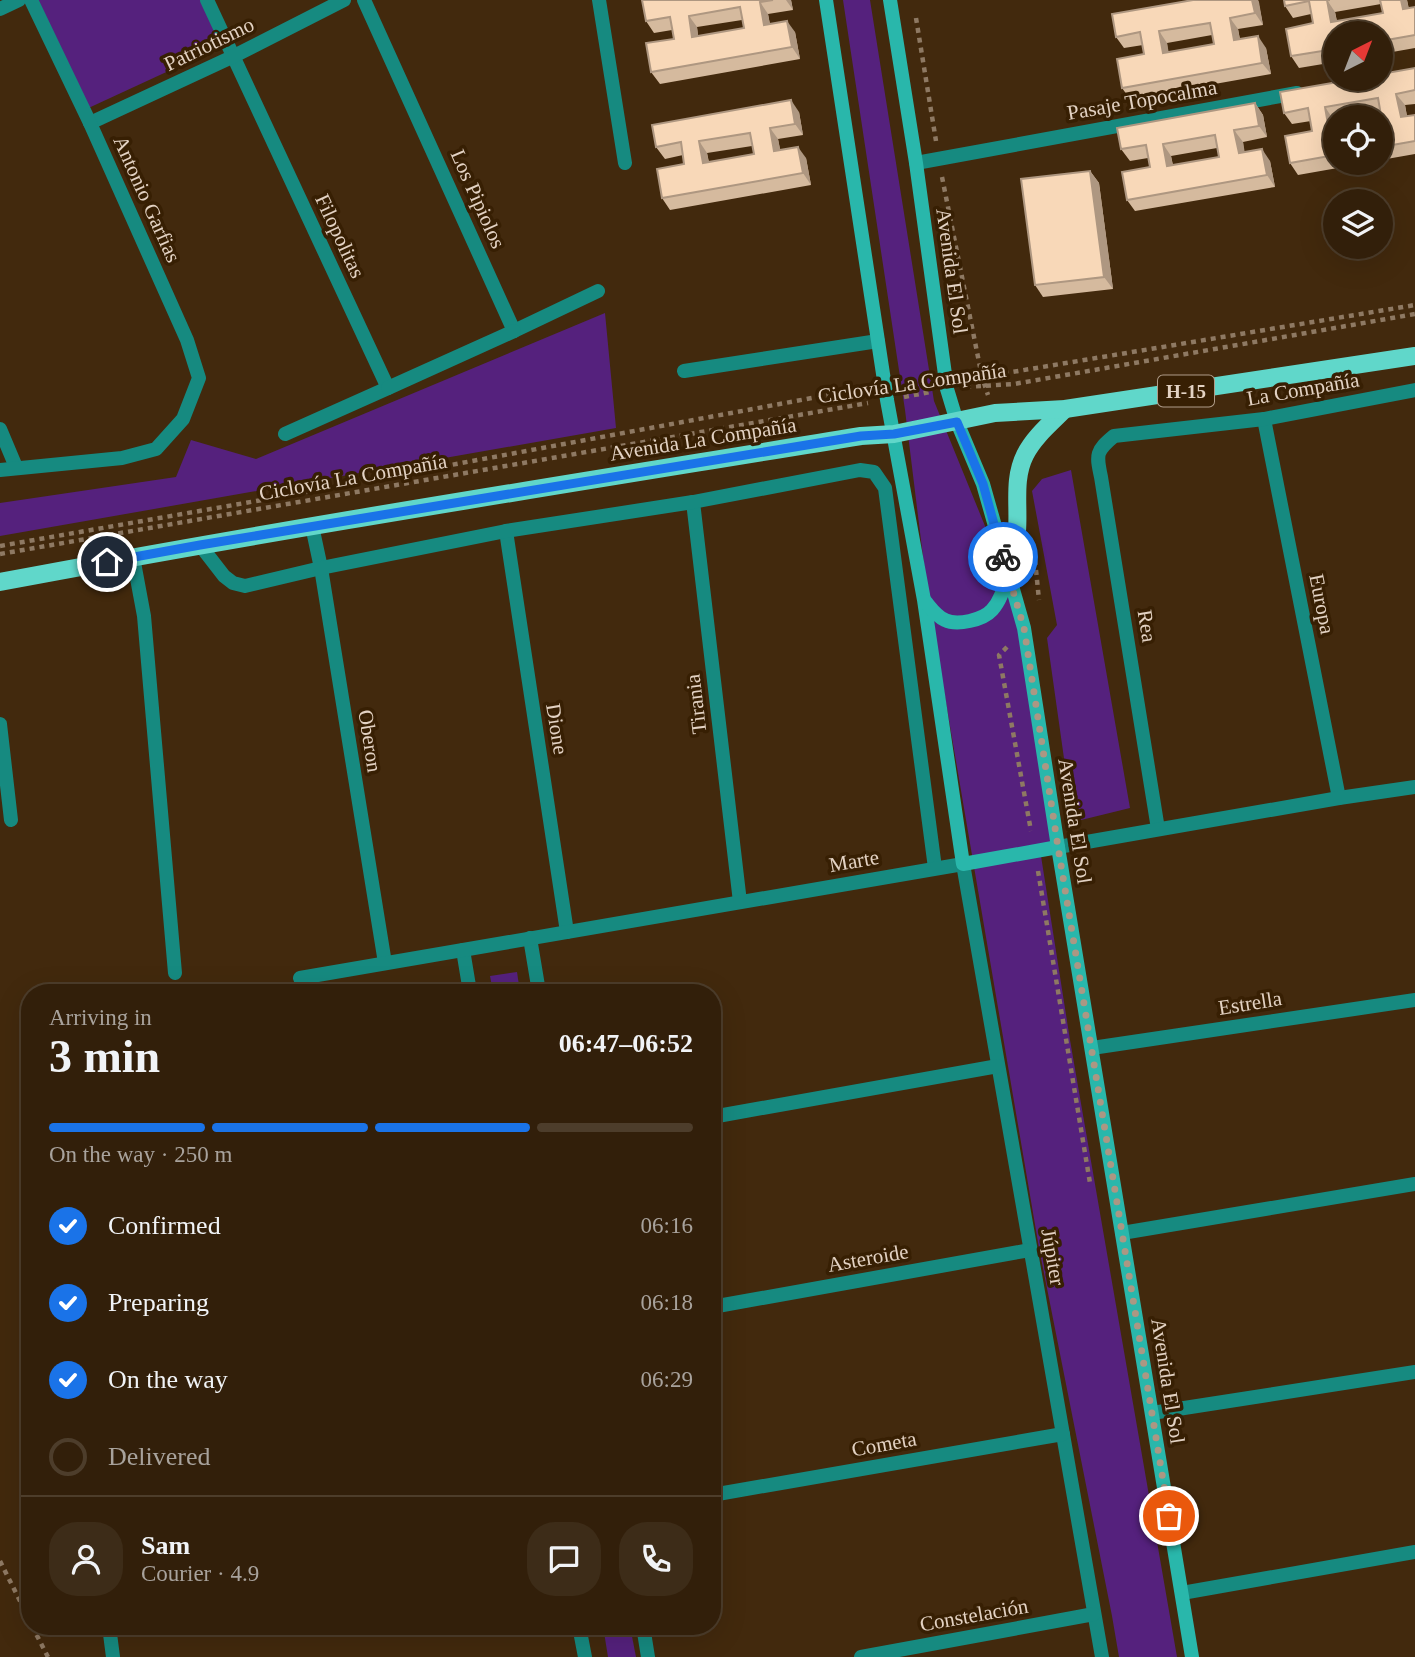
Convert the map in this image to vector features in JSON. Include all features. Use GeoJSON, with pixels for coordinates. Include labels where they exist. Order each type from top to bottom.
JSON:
{"type":"FeatureCollection","features":[{"type":"Feature","properties":{"kind":"main road","name":"Avenida La Compañía"},"geometry":{"type":"LineString","coordinates":[[0,582],[312,526],[861,436],[894,434],[995,413],[1065,409],[1415,356]]}},
{"type":"Feature","properties":{"kind":"main road"},"geometry":{"type":"LineString","coordinates":[[1008,574],[1017,530],[1020,468],[1034,441],[1065,409]]}},
{"type":"Feature","properties":{"kind":"street"},"geometry":{"type":"LineString","coordinates":[[0,9],[19,0]]}},
{"type":"Feature","properties":{"kind":"street","name":"Antonio Garfias"},"geometry":{"type":"LineString","coordinates":[[16,467],[122,458],[156,449],[183,419],[199,378],[187,340],[90,123],[31,0]]}},
{"type":"Feature","properties":{"kind":"street","name":"Filopolitas"},"geometry":{"type":"LineString","coordinates":[[207,0],[388,388]]}},
{"type":"Feature","properties":{"kind":"street","name":"Patriotismo"},"geometry":{"type":"LineString","coordinates":[[90,123],[232,57],[344,0]]}},
{"type":"Feature","properties":{"kind":"street","name":"Los Pipiolos"},"geometry":{"type":"LineString","coordinates":[[364,0],[514,331]]}},
{"type":"Feature","properties":{"kind":"street"},"geometry":{"type":"LineString","coordinates":[[599,0],[625,163]]}},
{"type":"Feature","properties":{"kind":"street"},"geometry":{"type":"LineString","coordinates":[[826,0],[886,392],[925,600],[963,864]]}},
{"type":"Feature","properties":{"kind":"street","name":"Avenida El Sol"},"geometry":{"type":"LineString","coordinates":[[890,0],[947,389],[957,422],[983,484],[1024,628],[1192,1657]]}},
{"type":"Feature","properties":{"kind":"street","name":"Pasaje Topocalma"},"geometry":{"type":"LineString","coordinates":[[916,163],[1307,91]]}},
{"type":"Feature","properties":{"kind":"street"},"geometry":{"type":"LineString","coordinates":[[285,434],[598,291]]}},
{"type":"Feature","properties":{"kind":"street"},"geometry":{"type":"LineString","coordinates":[[684,371],[878,341]]}},
{"type":"Feature","properties":{"kind":"street","name":"La Compañía"},"geometry":{"type":"LineString","coordinates":[[1114,436],[1264,419],[1415,390]]}},
{"type":"Feature","properties":{"kind":"street","name":"Europa"},"geometry":{"type":"LineString","coordinates":[[1264,419],[1339,798]]}},
{"type":"Feature","properties":{"kind":"street"},"geometry":{"type":"LineString","coordinates":[[0,429],[16,467],[0,470]]}},
{"type":"Feature","properties":{"kind":"street","name":"Rea"},"geometry":{"type":"LineString","coordinates":[[1114,436],[1101,447],[1097,459],[1158,829]]}},
{"type":"Feature","properties":{"kind":"street"},"geometry":{"type":"LineString","coordinates":[[200,545],[224,576],[233,583],[245,586],[506,531],[693,502],[860,470],[874,472],[885,488],[935,868]]}},
{"type":"Feature","properties":{"kind":"street","name":"Tirania"},"geometry":{"type":"LineString","coordinates":[[693,502],[740,902]]}},
{"type":"Feature","properties":{"kind":"street","name":"Oberon"},"geometry":{"type":"LineString","coordinates":[[312,526],[385,963]]}},
{"type":"Feature","properties":{"kind":"street","name":"Dione"},"geometry":{"type":"LineString","coordinates":[[506,531],[567,932]]}},
{"type":"Feature","properties":{"kind":"street"},"geometry":{"type":"LineString","coordinates":[[133,557],[144,616],[175,973]]}},
{"type":"Feature","properties":{"kind":"street"},"geometry":{"type":"LineString","coordinates":[[925,600],[935,613],[947,622],[970,622],[992,611],[1002,594],[1008,574]]}},
{"type":"Feature","properties":{"kind":"street"},"geometry":{"type":"LineString","coordinates":[[0,724],[11,820]]}},
{"type":"Feature","properties":{"kind":"street","name":"Marte"},"geometry":{"type":"LineString","coordinates":[[300,978],[1415,787]]}},
{"type":"Feature","properties":{"kind":"street","name":"Júpiter"},"geometry":{"type":"LineString","coordinates":[[963,864],[1102,1657]]}},
{"type":"Feature","properties":{"kind":"street"},"geometry":{"type":"LineString","coordinates":[[530,938],[538,984]]}},
{"type":"Feature","properties":{"kind":"street"},"geometry":{"type":"LineString","coordinates":[[463,950],[469,984]]}},
{"type":"Feature","properties":{"kind":"street","name":"Estrella"},"geometry":{"type":"LineString","coordinates":[[1092,1048],[1415,1000]]}},
{"type":"Feature","properties":{"kind":"street"},"geometry":{"type":"LineString","coordinates":[[721,1115],[998,1066]]}},
{"type":"Feature","properties":{"kind":"street"},"geometry":{"type":"LineString","coordinates":[[1122,1233],[1415,1184]]}},
{"type":"Feature","properties":{"kind":"street","name":"Asteroide"},"geometry":{"type":"LineString","coordinates":[[721,1305],[1030,1250]]}},
{"type":"Feature","properties":{"kind":"street"},"geometry":{"type":"LineString","coordinates":[[1152,1413],[1415,1372]]}},
{"type":"Feature","properties":{"kind":"street","name":"Cometa"},"geometry":{"type":"LineString","coordinates":[[721,1493],[1063,1434]]}},
{"type":"Feature","properties":{"kind":"street"},"geometry":{"type":"LineString","coordinates":[[1182,1593],[1415,1552]]}},
{"type":"Feature","properties":{"kind":"street","name":"Constelación"},"geometry":{"type":"LineString","coordinates":[[861,1657],[1094,1614]]}},
{"type":"Feature","properties":{"kind":"street"},"geometry":{"type":"LineString","coordinates":[[110,1635],[113,1657]]}},
{"type":"Feature","properties":{"kind":"street"},"geometry":{"type":"LineString","coordinates":[[581,1635],[585,1657]]}},
{"type":"Feature","properties":{"kind":"street"},"geometry":{"type":"LineString","coordinates":[[644,1635],[648,1657]]}},
{"type":"Feature","properties":{"kind":"path"},"geometry":{"type":"LineString","coordinates":[[945,373],[982,377],[1415,305]]}},
{"type":"Feature","properties":{"kind":"path","name":"Ciclovía La Compañía"},"geometry":{"type":"LineString","coordinates":[[0,555],[886,392],[1014,384],[1415,314]]}},
{"type":"Feature","properties":{"kind":"path"},"geometry":{"type":"LineString","coordinates":[[0,546],[886,392]]}},
{"type":"Feature","properties":{"kind":"path"},"geometry":{"type":"LineString","coordinates":[[0,1561],[21,1603]]}},
{"type":"Feature","properties":{"kind":"path"},"geometry":{"type":"LineString","coordinates":[[37,1635],[48,1657]]}},
{"type":"Feature","properties":{"kind":"shaded area"},"geometry":{"type":"Polygon","coordinates":[[[31,0],[207,0],[227,44],[82,111],[31,0]]]}},
{"type":"Feature","properties":{"kind":"shaded area"},"geometry":{"type":"Polygon","coordinates":[[[843,0],[870,0],[934,401],[1005,575],[1020,629],[1055,851],[1041,856],[1070,1040],[1177,1657],[1119,1657],[1039,1248],[928,597],[905,410],[843,0]]]}},
{"type":"Feature","properties":{"kind":"shaded area"},"geometry":{"type":"Polygon","coordinates":[[[605,313],[616,428],[0,536],[0,503],[176,477],[191,440],[256,459],[605,313]]]}},
{"type":"Feature","properties":{"kind":"shaded area"},"geometry":{"type":"Polygon","coordinates":[[[1071,470],[1130,808],[1073,822],[1047,638],[1057,625],[1032,491],[1042,479],[1071,470]]]}},
{"type":"Feature","properties":{"kind":"shaded area"},"geometry":{"type":"Polygon","coordinates":[[[517,972],[519,984],[492,984],[490,976],[517,972]]]}},
{"type":"Feature","properties":{"kind":"shaded area"},"geometry":{"type":"Polygon","coordinates":[[[604,1635],[632,1635],[636,1657],[608,1657],[604,1635]]]}},
{"type":"Feature","properties":{"kind":"building"},"geometry":{"type":"Polygon","coordinates":[[[642,0],[773,0],[760,2],[764,25],[787,21],[792,47],[651,72],[646,43],[674,39],[670,17],[646,21],[642,0]],[[740,7],[689,16],[692,37],[744,28],[740,7]]]}},
{"type":"Feature","properties":{"kind":"building"},"geometry":{"type":"Polygon","coordinates":[[[1193,0],[1252,0],[1255,13],[1230,18],[1234,40],[1258,36],[1262,63],[1122,88],[1117,59],[1144,54],[1140,32],[1116,37],[1112,14],[1193,0]],[[1210,23],[1159,31],[1163,53],[1214,44],[1210,23]]]}},
{"type":"Feature","properties":{"kind":"building"},"geometry":{"type":"Polygon","coordinates":[[[1284,0],[1327,0],[1331,21],[1323,21],[1323,51],[1291,56],[1286,29],[1313,23],[1309,1],[1285,6],[1284,0]]]}},
{"type":"Feature","properties":{"kind":"building"},"geometry":{"type":"Polygon","coordinates":[[[1380,0],[1401,0],[1403,9],[1415,7],[1415,35],[1393,39],[1393,21],[1337,21],[1383,13],[1380,0]]]}},
{"type":"Feature","properties":{"kind":"building"},"geometry":{"type":"Polygon","coordinates":[[[1415,68],[1415,90],[1396,94],[1401,117],[1415,115],[1415,141],[1393,145],[1393,105],[1379,105],[1378,98],[1323,105],[1323,157],[1290,163],[1285,136],[1312,131],[1308,108],[1284,113],[1280,92],[1323,85],[1323,91],[1393,91],[1393,72],[1415,68]]]}},
{"type":"Feature","properties":{"kind":"building"},"geometry":{"type":"Polygon","coordinates":[[[791,100],[795,124],[770,128],[774,151],[798,147],[803,173],[662,198],[657,169],[684,164],[681,142],[656,147],[652,125],[791,100]],[[750,133],[699,141],[703,163],[754,154],[750,133]]]}},
{"type":"Feature","properties":{"kind":"building"},"geometry":{"type":"Polygon","coordinates":[[[1255,103],[1259,126],[1234,130],[1239,153],[1262,149],[1267,175],[1127,200],[1122,172],[1150,167],[1146,145],[1121,149],[1117,128],[1255,103]],[[1215,135],[1163,144],[1167,166],[1219,157],[1215,135]]]}},
{"type":"Feature","properties":{"kind":"building"},"geometry":{"type":"Polygon","coordinates":[[[1090,171],[1104,277],[1035,285],[1021,179],[1090,171]]]}},
{"type":"Feature","properties":{"kind":"way so far"},"geometry":{"type":"LineString","coordinates":[[1003,557],[1024,628],[1169,1516]]}},
{"type":"Feature","properties":{"kind":"route"},"geometry":{"type":"LineString","coordinates":[[107,562],[957,422],[983,484],[1003,557]]}}]}
